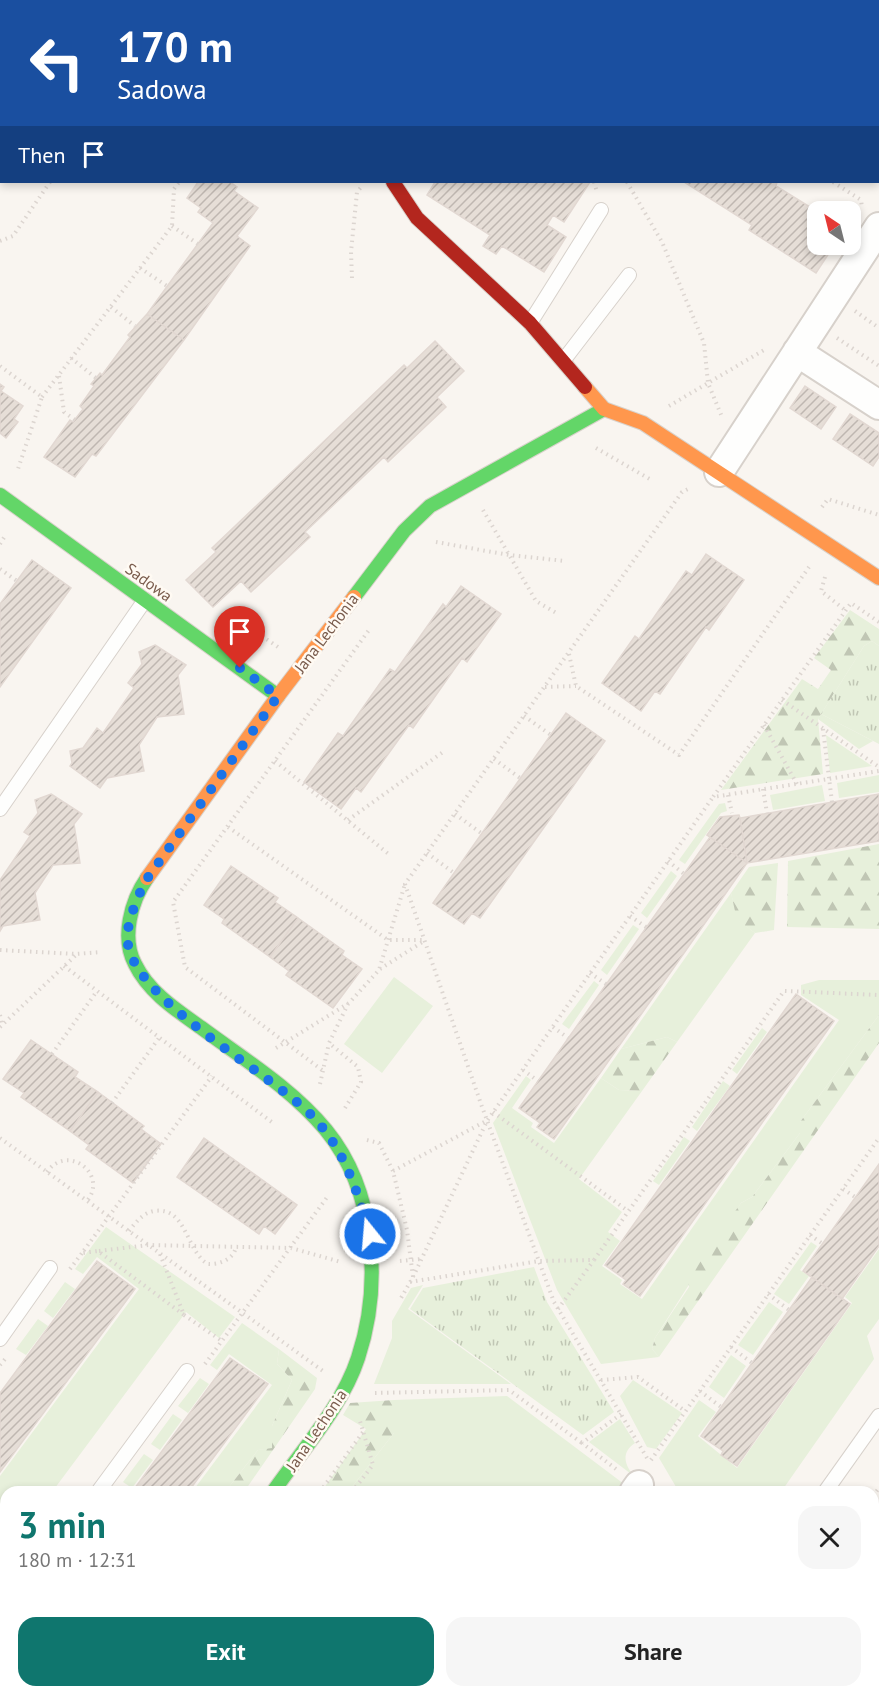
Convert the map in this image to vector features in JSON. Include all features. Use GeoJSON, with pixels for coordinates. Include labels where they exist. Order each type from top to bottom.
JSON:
{"type":"FeatureCollection","features":[{"type":"Feature","properties":{"kind":"street"},"geometry":{"type":"LineString","coordinates":[[394,183],[417,218],[530,323],[604,410],[643,423],[708,478],[807,531],[879,578]]}},
{"type":"Feature","properties":{"kind":"street"},"geometry":{"type":"LineString","coordinates":[[708,478],[784,349],[871,222]]}},
{"type":"Feature","properties":{"kind":"street"},"geometry":{"type":"LineString","coordinates":[[784,349],[879,405]]}},
{"type":"Feature","properties":{"kind":"street","name":"Jana Lechonia"},"geometry":{"type":"LineString","coordinates":[[277,1486],[345,1389],[364,1336],[373,1286],[370,1234],[356,1187],[337,1145],[307,1110],[172,1006],[144,980],[129,948],[130,916],[144,883],[278,696],[404,531],[430,506],[604,410]]}},
{"type":"Feature","properties":{"kind":"street","name":"Sadowa"},"geometry":{"type":"LineString","coordinates":[[0,495],[278,696]]}},
{"type":"Feature","properties":{"kind":"lane"},"geometry":{"type":"LineString","coordinates":[[530,323],[601,210]]}},
{"type":"Feature","properties":{"kind":"lane"},"geometry":{"type":"LineString","coordinates":[[562,362],[629,275]]}},
{"type":"Feature","properties":{"kind":"lane"},"geometry":{"type":"LineString","coordinates":[[0,809],[145,600]]}},
{"type":"Feature","properties":{"kind":"lane"},"geometry":{"type":"LineString","coordinates":[[0,1339],[50,1268]]}},
{"type":"Feature","properties":{"kind":"lane"},"geometry":{"type":"LineString","coordinates":[[103,1486],[194,1371]]}},
{"type":"Feature","properties":{"kind":"lane"},"geometry":{"type":"LineString","coordinates":[[829,1486],[879,1416]]}},
{"type":"Feature","properties":{"kind":"path"},"geometry":{"type":"LineString","coordinates":[[0,241],[13,236],[49,183]]}},
{"type":"Feature","properties":{"kind":"path"},"geometry":{"type":"LineString","coordinates":[[14,481],[42,397],[172,226],[174,189],[178,183]]}},
{"type":"Feature","properties":{"kind":"path"},"geometry":{"type":"LineString","coordinates":[[352,278],[351,252],[357,192],[364,183]]}},
{"type":"Feature","properties":{"kind":"path"},"geometry":{"type":"LineString","coordinates":[[628,183],[662,242],[704,343],[708,383],[726,426]]}},
{"type":"Feature","properties":{"kind":"path"},"geometry":{"type":"LineString","coordinates":[[835,183],[861,200],[871,222]]}},
{"type":"Feature","properties":{"kind":"path"},"geometry":{"type":"LineString","coordinates":[[172,226],[198,244]]}},
{"type":"Feature","properties":{"kind":"path"},"geometry":{"type":"LineString","coordinates":[[140,268],[167,286]]}},
{"type":"Feature","properties":{"kind":"path"},"geometry":{"type":"LineString","coordinates":[[846,306],[879,328]]}},
{"type":"Feature","properties":{"kind":"path"},"geometry":{"type":"LineString","coordinates":[[111,307],[135,326]]}},
{"type":"Feature","properties":{"kind":"path"},"geometry":{"type":"LineString","coordinates":[[830,332],[879,366]]}},
{"type":"Feature","properties":{"kind":"path"},"geometry":{"type":"LineString","coordinates":[[643,423],[708,383],[784,349]]}},
{"type":"Feature","properties":{"kind":"path"},"geometry":{"type":"LineString","coordinates":[[71,358],[96,378]]}},
{"type":"Feature","properties":{"kind":"path"},"geometry":{"type":"LineString","coordinates":[[0,366],[42,397]]}},
{"type":"Feature","properties":{"kind":"path"},"geometry":{"type":"LineString","coordinates":[[58,375],[64,412],[75,420]]}},
{"type":"Feature","properties":{"kind":"path"},"geometry":{"type":"LineString","coordinates":[[586,454],[606,443]]}},
{"type":"Feature","properties":{"kind":"path"},"geometry":{"type":"LineString","coordinates":[[596,448],[653,481]]}},
{"type":"Feature","properties":{"kind":"path"},"geometry":{"type":"LineString","coordinates":[[379,970],[405,884],[682,492],[708,478]]}},
{"type":"Feature","properties":{"kind":"path"},"geometry":{"type":"LineString","coordinates":[[807,531],[828,499],[879,515]]}},
{"type":"Feature","properties":{"kind":"path"},"geometry":{"type":"LineString","coordinates":[[473,516],[493,504]]}},
{"type":"Feature","properties":{"kind":"path"},"geometry":{"type":"LineString","coordinates":[[483,509],[536,601],[558,614]]}},
{"type":"Feature","properties":{"kind":"path"},"geometry":{"type":"LineString","coordinates":[[443,535],[433,542],[509,555],[565,561]]}},
{"type":"Feature","properties":{"kind":"path"},"geometry":{"type":"LineString","coordinates":[[545,687],[576,686],[679,755],[810,566]]}},
{"type":"Feature","properties":{"kind":"path"},"geometry":{"type":"LineString","coordinates":[[0,569],[17,580]]}},
{"type":"Feature","properties":{"kind":"path"},"geometry":{"type":"LineString","coordinates":[[826,574],[821,591],[845,610]]}},
{"type":"Feature","properties":{"kind":"path"},"geometry":{"type":"LineString","coordinates":[[413,1277],[487,1121],[845,610],[851,603],[879,622]]}},
{"type":"Feature","properties":{"kind":"path"},"geometry":{"type":"LineString","coordinates":[[371,627],[173,902],[185,967],[322,1070],[328,1043],[349,1003],[379,970],[424,940]]}},
{"type":"Feature","properties":{"kind":"path"},"geometry":{"type":"LineString","coordinates":[[569,653],[576,686]]}},
{"type":"Feature","properties":{"kind":"path"},"geometry":{"type":"LineString","coordinates":[[782,700],[879,769]]}},
{"type":"Feature","properties":{"kind":"path"},"geometry":{"type":"LineString","coordinates":[[524,716],[550,735]]}},
{"type":"Feature","properties":{"kind":"path"},"geometry":{"type":"LineString","coordinates":[[764,725],[797,784]]}},
{"type":"Feature","properties":{"kind":"path"},"geometry":{"type":"LineString","coordinates":[[823,728],[832,802]]}},
{"type":"Feature","properties":{"kind":"path"},"geometry":{"type":"LineString","coordinates":[[348,820],[443,752]]}},
{"type":"Feature","properties":{"kind":"path"},"geometry":{"type":"LineString","coordinates":[[494,759],[520,778]]}},
{"type":"Feature","properties":{"kind":"path"},"geometry":{"type":"LineString","coordinates":[[275,761],[391,856]]}},
{"type":"Feature","properties":{"kind":"path"},"geometry":{"type":"LineString","coordinates":[[713,797],[879,769]]}},
{"type":"Feature","properties":{"kind":"path"},"geometry":{"type":"LineString","coordinates":[[763,789],[767,813]]}},
{"type":"Feature","properties":{"kind":"path"},"geometry":{"type":"LineString","coordinates":[[728,795],[732,813]]}},
{"type":"Feature","properties":{"kind":"path"},"geometry":{"type":"LineString","coordinates":[[455,814],[482,833]]}},
{"type":"Feature","properties":{"kind":"path"},"geometry":{"type":"LineString","coordinates":[[228,827],[388,940],[424,940]]}},
{"type":"Feature","properties":{"kind":"path"},"geometry":{"type":"LineString","coordinates":[[427,853],[454,873]]}},
{"type":"Feature","properties":{"kind":"path"},"geometry":{"type":"LineString","coordinates":[[668,861],[684,874]]}},
{"type":"Feature","properties":{"kind":"path"},"geometry":{"type":"LineString","coordinates":[[405,884],[487,1121],[558,1309],[650,1462],[878,1140]]}},
{"type":"Feature","properties":{"kind":"path"},"geometry":{"type":"LineString","coordinates":[[630,916],[646,927]]}},
{"type":"Feature","properties":{"kind":"path"},"geometry":{"type":"LineString","coordinates":[[0,950],[76,954],[129,948]]}},
{"type":"Feature","properties":{"kind":"path"},"geometry":{"type":"LineString","coordinates":[[1,1026],[76,954]]}},
{"type":"Feature","properties":{"kind":"path"},"geometry":{"type":"LineString","coordinates":[[64,966],[275,1124]]}},
{"type":"Feature","properties":{"kind":"path"},"geometry":{"type":"LineString","coordinates":[[590,973],[606,984]]}},
{"type":"Feature","properties":{"kind":"path"},"geometry":{"type":"LineString","coordinates":[[52,1054],[97,991]]}},
{"type":"Feature","properties":{"kind":"path"},"geometry":{"type":"LineString","coordinates":[[558,1309],[784,992],[879,995]]}},
{"type":"Feature","properties":{"kind":"path"},"geometry":{"type":"LineString","coordinates":[[349,1003],[286,1043],[211,1077],[111,1218],[82,1253],[148,1245],[291,1248],[355,1266],[421,1259]]}},
{"type":"Feature","properties":{"kind":"path"},"geometry":{"type":"LineString","coordinates":[[0,1015],[1,1026]]}},
{"type":"Feature","properties":{"kind":"path"},"geometry":{"type":"LineString","coordinates":[[553,1027],[568,1038]]}},
{"type":"Feature","properties":{"kind":"path"},"geometry":{"type":"LineString","coordinates":[[112,1103],[159,1038]]}},
{"type":"Feature","properties":{"kind":"path"},"geometry":{"type":"LineString","coordinates":[[328,1043],[358,1068],[361,1082],[340,1116]]}},
{"type":"Feature","properties":{"kind":"path"},"geometry":{"type":"LineString","coordinates":[[523,1070],[538,1081]]}},
{"type":"Feature","properties":{"kind":"path"},"geometry":{"type":"LineString","coordinates":[[493,1112],[628,1212]]}},
{"type":"Feature","properties":{"kind":"path"},"geometry":{"type":"LineString","coordinates":[[393,1171],[487,1121]]}},
{"type":"Feature","properties":{"kind":"path"},"geometry":{"type":"LineString","coordinates":[[0,1138],[345,1389],[363,1394],[509,1390],[582,1443],[632,1486]]}},
{"type":"Feature","properties":{"kind":"path"},"geometry":{"type":"LineString","coordinates":[[47,1172],[51,1166],[65,1160],[72,1160],[86,1167],[93,1180],[93,1189],[87,1201]]}},
{"type":"Feature","properties":{"kind":"path"},"geometry":{"type":"LineString","coordinates":[[843,1189],[855,1197]]}},
{"type":"Feature","properties":{"kind":"path"},"geometry":{"type":"LineString","coordinates":[[194,1371],[222,1341],[331,1193]]}},
{"type":"Feature","properties":{"kind":"path"},"geometry":{"type":"LineString","coordinates":[[129,1231],[148,1212],[165,1212],[171,1214],[186,1230],[192,1246],[201,1259],[212,1265],[227,1259],[235,1252],[236,1247]]}},
{"type":"Feature","properties":{"kind":"path"},"geometry":{"type":"LineString","coordinates":[[810,1235],[823,1244]]}},
{"type":"Feature","properties":{"kind":"path"},"geometry":{"type":"LineString","coordinates":[[98,1251],[222,1341]]}},
{"type":"Feature","properties":{"kind":"path"},"geometry":{"type":"LineString","coordinates":[[160,1254],[184,1315]]}},
{"type":"Feature","properties":{"kind":"path"},"geometry":{"type":"LineString","coordinates":[[410,1282],[538,1261],[594,1260]]}},
{"type":"Feature","properties":{"kind":"path"},"geometry":{"type":"LineString","coordinates":[[768,1294],[789,1310]]}},
{"type":"Feature","properties":{"kind":"path"},"geometry":{"type":"LineString","coordinates":[[731,1347],[752,1363]]}},
{"type":"Feature","properties":{"kind":"path"},"geometry":{"type":"LineString","coordinates":[[600,1380],[638,1377],[685,1411]]}},
{"type":"Feature","properties":{"kind":"path"},"geometry":{"type":"LineString","coordinates":[[700,1391],[721,1407]]}},
{"type":"Feature","properties":{"kind":"path"},"geometry":{"type":"LineString","coordinates":[[357,1486],[373,1465],[356,1404],[363,1394]]}},
{"type":"Feature","properties":{"kind":"path"},"geometry":{"type":"LineString","coordinates":[[582,1443],[621,1414]]}},
{"type":"Feature","properties":{"kind":"path"},"geometry":{"type":"LineString","coordinates":[[324,1486],[363,1432]]}},
{"type":"Feature","properties":{"kind":"green space"},"geometry":{"type":"Polygon","coordinates":[[[850,610],[879,629],[879,646],[872,641],[864,646],[818,719],[823,774],[721,790],[802,679],[818,689],[831,670],[814,658],[850,610]]]}},
{"type":"Feature","properties":{"kind":"green space"},"geometry":{"type":"Polygon","coordinates":[[[872,641],[879,646],[879,744],[821,714],[864,646],[872,641]]]}},
{"type":"Feature","properties":{"kind":"green space"},"geometry":{"type":"Polygon","coordinates":[[[821,714],[873,741],[859,749],[818,719],[821,714]]]}},
{"type":"Feature","properties":{"kind":"green space"},"geometry":{"type":"Polygon","coordinates":[[[826,735],[872,766],[830,773],[826,735]]]}},
{"type":"Feature","properties":{"kind":"green space"},"geometry":{"type":"Polygon","coordinates":[[[879,775],[879,792],[839,798],[837,783],[879,775]]]}},
{"type":"Feature","properties":{"kind":"green space"},"geometry":{"type":"Polygon","coordinates":[[[822,785],[825,801],[773,810],[770,795],[822,785]]]}},
{"type":"Feature","properties":{"kind":"green space"},"geometry":{"type":"Polygon","coordinates":[[[725,803],[727,811],[721,813],[685,864],[679,860],[719,804],[725,803]]]}},
{"type":"Feature","properties":{"kind":"green space"},"geometry":{"type":"Polygon","coordinates":[[[879,844],[879,929],[787,927],[788,861],[879,844]]]}},
{"type":"Feature","properties":{"kind":"green space"},"geometry":{"type":"Polygon","coordinates":[[[778,863],[774,930],[755,933],[737,920],[731,893],[749,867],[778,863]]]}},
{"type":"Feature","properties":{"kind":"green space"},"geometry":{"type":"Polygon","coordinates":[[[671,871],[677,876],[647,918],[641,913],[671,871]]]}},
{"type":"Feature","properties":{"kind":"green space"},"geometry":{"type":"Polygon","coordinates":[[[731,893],[738,920],[755,933],[677,1042],[667,1037],[621,1049],[731,893]]]}},
{"type":"Feature","properties":{"kind":"green space"},"geometry":{"type":"Polygon","coordinates":[[[633,925],[639,929],[607,975],[601,970],[633,925]]]}},
{"type":"Feature","properties":{"kind":"green space"},"geometry":{"type":"Polygon","coordinates":[[[394,977],[433,1006],[382,1073],[344,1044],[394,977]]]}},
{"type":"Feature","properties":{"kind":"green space"},"geometry":{"type":"Polygon","coordinates":[[[819,980],[879,980],[879,1015],[800,1122],[800,1133],[752,1197],[741,1203],[655,1338],[652,1349],[659,1357],[601,1364],[557,1290],[493,1123],[526,1076],[531,1080],[512,1108],[533,1123],[531,1127],[554,1143],[601,1078],[619,1090],[642,1091],[579,1179],[622,1212],[608,1232],[620,1241],[602,1266],[622,1280],[620,1284],[642,1299],[839,1020],[801,995],[801,985],[819,980]]]}},
{"type":"Feature","properties":{"kind":"green space"},"geometry":{"type":"Polygon","coordinates":[[[594,981],[599,985],[569,1029],[562,1024],[594,981]]]}},
{"type":"Feature","properties":{"kind":"green space"},"geometry":{"type":"Polygon","coordinates":[[[879,1015],[879,1043],[659,1357],[652,1349],[655,1338],[689,1287],[688,1277],[741,1203],[752,1197],[800,1133],[800,1122],[879,1015]]]}},
{"type":"Feature","properties":{"kind":"green space"},"geometry":{"type":"Polygon","coordinates":[[[762,1028],[767,1032],[737,1074],[732,1070],[762,1028]]]}},
{"type":"Feature","properties":{"kind":"green space"},"geometry":{"type":"Polygon","coordinates":[[[667,1037],[677,1042],[642,1091],[619,1090],[601,1078],[621,1049],[667,1037]]]}},
{"type":"Feature","properties":{"kind":"green space"},"geometry":{"type":"Polygon","coordinates":[[[723,1081],[730,1086],[697,1131],[692,1127],[723,1081]]]}},
{"type":"Feature","properties":{"kind":"green space"},"geometry":{"type":"Polygon","coordinates":[[[684,1137],[690,1141],[659,1185],[653,1181],[684,1137]]]}},
{"type":"Feature","properties":{"kind":"green space"},"geometry":{"type":"Polygon","coordinates":[[[106,1227],[235,1317],[219,1338],[186,1312],[56,1486],[0,1486],[0,1476],[139,1289],[97,1257],[83,1274],[75,1269],[106,1227]]]}},
{"type":"Feature","properties":{"kind":"green space"},"geometry":{"type":"Polygon","coordinates":[[[811,1242],[817,1246],[800,1270],[809,1276],[789,1304],[774,1294],[811,1242]]]}},
{"type":"Feature","properties":{"kind":"green space"},"geometry":{"type":"Polygon","coordinates":[[[879,1249],[879,1319],[867,1336],[874,1359],[785,1486],[675,1486],[659,1458],[699,1400],[716,1412],[698,1436],[737,1468],[852,1303],[845,1297],[879,1249]]]}},
{"type":"Feature","properties":{"kind":"green space"},"geometry":{"type":"Polygon","coordinates":[[[534,1267],[547,1302],[614,1412],[583,1435],[410,1309],[423,1288],[534,1267]]]}},
{"type":"Feature","properties":{"kind":"green space"},"geometry":{"type":"Polygon","coordinates":[[[65,1282],[75,1289],[53,1318],[44,1311],[65,1282]]]}},
{"type":"Feature","properties":{"kind":"green space"},"geometry":{"type":"Polygon","coordinates":[[[423,1285],[408,1309],[511,1384],[374,1384],[392,1338],[392,1321],[411,1288],[423,1285]]]}},
{"type":"Feature","properties":{"kind":"green space"},"geometry":{"type":"Polygon","coordinates":[[[769,1302],[783,1312],[753,1355],[738,1345],[769,1302]]]}},
{"type":"Feature","properties":{"kind":"green space"},"geometry":{"type":"Polygon","coordinates":[[[38,1319],[48,1326],[26,1355],[16,1349],[38,1319]]]}},
{"type":"Feature","properties":{"kind":"green space"},"geometry":{"type":"Polygon","coordinates":[[[242,1323],[279,1349],[277,1364],[292,1380],[272,1426],[272,1449],[258,1450],[230,1486],[196,1486],[272,1385],[229,1354],[217,1370],[210,1365],[242,1323]]]}},
{"type":"Feature","properties":{"kind":"green space"},"geometry":{"type":"Polygon","coordinates":[[[279,1349],[317,1378],[315,1389],[248,1486],[230,1486],[258,1450],[272,1448],[272,1426],[292,1380],[277,1364],[279,1349]]]}},
{"type":"Feature","properties":{"kind":"green space"},"geometry":{"type":"Polygon","coordinates":[[[731,1355],[746,1366],[724,1398],[709,1387],[731,1355]]]}},
{"type":"Feature","properties":{"kind":"green space"},"geometry":{"type":"Polygon","coordinates":[[[200,1378],[209,1384],[188,1413],[178,1406],[200,1378]]]}},
{"type":"Feature","properties":{"kind":"green space"},"geometry":{"type":"Polygon","coordinates":[[[633,1380],[682,1413],[656,1449],[647,1447],[620,1396],[633,1380]]]}},
{"type":"Feature","properties":{"kind":"green space"},"geometry":{"type":"Polygon","coordinates":[[[507,1396],[627,1486],[353,1486],[394,1433],[394,1400],[507,1396]]]}},
{"type":"Feature","properties":{"kind":"green space"},"geometry":{"type":"Polygon","coordinates":[[[394,1400],[394,1433],[353,1486],[325,1486],[366,1429],[343,1415],[350,1403],[394,1400]]]}},
{"type":"Feature","properties":{"kind":"green space"},"geometry":{"type":"Polygon","coordinates":[[[173,1414],[182,1420],[160,1450],[151,1444],[173,1414]]]}},
{"type":"Feature","properties":{"kind":"green space"},"geometry":{"type":"Polygon","coordinates":[[[620,1419],[635,1443],[627,1451],[626,1460],[635,1477],[589,1442],[620,1419]]]}},
{"type":"Feature","properties":{"kind":"green space"},"geometry":{"type":"Polygon","coordinates":[[[144,1454],[153,1460],[134,1486],[123,1482],[144,1454]]]}},
{"type":"Feature","properties":{"kind":"building"},"geometry":{"type":"Polygon","coordinates":[[[197,183],[231,183],[237,187],[234,191],[258,208],[237,236],[250,246],[184,340],[147,314],[213,223],[198,212],[201,208],[187,198],[197,183]]]}},
{"type":"Feature","properties":{"kind":"building"},"geometry":{"type":"Polygon","coordinates":[[[434,183],[589,183],[564,222],[553,215],[547,225],[566,237],[544,272],[502,246],[496,254],[483,246],[490,235],[427,195],[434,183]]]}},
{"type":"Feature","properties":{"kind":"building"},"geometry":{"type":"Polygon","coordinates":[[[686,183],[777,183],[776,186],[807,205],[807,255],[828,255],[816,273],[749,230],[752,225],[686,183]]]}},
{"type":"Feature","properties":{"kind":"building"},"geometry":{"type":"Polygon","coordinates":[[[147,314],[184,340],[96,456],[92,454],[75,477],[44,457],[70,420],[73,422],[83,409],[80,406],[94,386],[91,384],[100,373],[102,375],[130,337],[128,335],[147,314]]]}},
{"type":"Feature","properties":{"kind":"building"},"geometry":{"type":"Polygon","coordinates":[[[435,341],[464,371],[437,397],[446,407],[388,462],[384,457],[305,532],[310,537],[251,592],[241,581],[213,607],[186,580],[216,552],[212,548],[404,365],[407,368],[435,341]]]}},
{"type":"Feature","properties":{"kind":"building"},"geometry":{"type":"Polygon","coordinates":[[[0,384],[4,387],[1,391],[23,406],[14,419],[18,422],[6,438],[0,433],[0,384]]]}},
{"type":"Feature","properties":{"kind":"building"},"geometry":{"type":"Polygon","coordinates":[[[805,386],[836,407],[821,429],[790,408],[805,386]]]}},
{"type":"Feature","properties":{"kind":"building"},"geometry":{"type":"Polygon","coordinates":[[[850,414],[879,433],[879,457],[873,466],[833,439],[850,414]]]}},
{"type":"Feature","properties":{"kind":"building"},"geometry":{"type":"Polygon","coordinates":[[[706,554],[744,580],[709,630],[706,627],[660,694],[655,691],[641,711],[602,683],[635,636],[639,639],[686,571],[692,575],[706,554]]]}},
{"type":"Feature","properties":{"kind":"building"},"geometry":{"type":"Polygon","coordinates":[[[32,560],[71,588],[0,687],[0,604],[32,560]]]}},
{"type":"Feature","properties":{"kind":"building"},"geometry":{"type":"Polygon","coordinates":[[[461,586],[501,614],[467,662],[462,658],[413,728],[409,725],[361,792],[356,788],[341,809],[304,782],[338,733],[343,736],[390,669],[395,672],[443,604],[446,607],[461,586]]]}},
{"type":"Feature","properties":{"kind":"building"},"geometry":{"type":"Polygon","coordinates":[[[155,645],[186,665],[178,675],[184,714],[157,717],[139,745],[144,771],[107,778],[100,788],[70,766],[72,763],[70,751],[83,748],[97,728],[103,733],[134,688],[128,683],[142,664],[139,652],[155,645]]]}},
{"type":"Feature","properties":{"kind":"building"},"geometry":{"type":"Polygon","coordinates":[[[566,713],[605,741],[480,918],[472,913],[464,924],[433,903],[566,713]]]}},
{"type":"Feature","properties":{"kind":"building"},"geometry":{"type":"Polygon","coordinates":[[[51,794],[82,814],[74,824],[80,863],[53,865],[35,893],[40,920],[3,926],[0,931],[0,880],[30,836],[24,832],[38,813],[35,800],[51,794]]]}},
{"type":"Feature","properties":{"kind":"building"},"geometry":{"type":"Polygon","coordinates":[[[879,794],[879,841],[747,863],[740,818],[879,794]]]}},
{"type":"Feature","properties":{"kind":"building"},"geometry":{"type":"Polygon","coordinates":[[[739,815],[747,863],[707,835],[720,817],[739,815]]]}},
{"type":"Feature","properties":{"kind":"building"},"geometry":{"type":"Polygon","coordinates":[[[710,837],[747,863],[554,1139],[537,1127],[540,1123],[519,1108],[710,837]]]}},
{"type":"Feature","properties":{"kind":"building"},"geometry":{"type":"Polygon","coordinates":[[[231,866],[278,898],[275,902],[298,918],[270,957],[222,923],[224,919],[204,905],[231,866]]]}},
{"type":"Feature","properties":{"kind":"building"},"geometry":{"type":"Polygon","coordinates":[[[298,918],[344,951],[342,955],[362,969],[333,1008],[286,975],[289,971],[270,957],[298,918]]]}},
{"type":"Feature","properties":{"kind":"building"},"geometry":{"type":"Polygon","coordinates":[[[796,994],[834,1021],[640,1296],[623,1284],[626,1280],[605,1265],[796,994]]]}},
{"type":"Feature","properties":{"kind":"building"},"geometry":{"type":"Polygon","coordinates":[[[31,1040],[78,1072],[75,1077],[98,1092],[70,1131],[21,1097],[24,1093],[3,1079],[31,1040]]]}},
{"type":"Feature","properties":{"kind":"building"},"geometry":{"type":"Polygon","coordinates":[[[98,1092],[144,1126],[141,1129],[161,1144],[133,1183],[86,1149],[89,1145],[70,1131],[98,1092]]]}},
{"type":"Feature","properties":{"kind":"building"},"geometry":{"type":"Polygon","coordinates":[[[204,1138],[297,1205],[275,1234],[264,1226],[259,1234],[177,1177],[204,1138]]]}},
{"type":"Feature","properties":{"kind":"building"},"geometry":{"type":"Polygon","coordinates":[[[879,1164],[879,1246],[842,1299],[803,1271],[879,1164]]]}},
{"type":"Feature","properties":{"kind":"building"},"geometry":{"type":"Polygon","coordinates":[[[97,1261],[135,1289],[0,1472],[0,1393],[97,1261]]]}},
{"type":"Feature","properties":{"kind":"building"},"geometry":{"type":"Polygon","coordinates":[[[812,1277],[850,1304],[737,1466],[721,1455],[723,1451],[701,1436],[812,1277]]]}},
{"type":"Feature","properties":{"kind":"building"},"geometry":{"type":"Polygon","coordinates":[[[230,1358],[268,1384],[192,1486],[136,1486],[230,1358]]]}},
{"type":"Feature","properties":{"kind":"traffic: fast"},"geometry":{"type":"LineString","coordinates":[[354,597],[404,531],[430,506],[604,409]]}},
{"type":"Feature","properties":{"kind":"traffic: fast"},"geometry":{"type":"LineString","coordinates":[[0,495],[278,696]]}},
{"type":"Feature","properties":{"kind":"traffic: fast"},"geometry":{"type":"LineString","coordinates":[[147,878],[132,908],[128,931],[131,954],[141,974],[165,1001],[268,1076],[313,1115],[343,1154],[364,1210],[370,1240],[372,1270],[366,1330],[358,1358],[332,1411],[277,1486]]}},
{"type":"Feature","properties":{"kind":"traffic: slow"},"geometry":{"type":"LineString","coordinates":[[585,387],[604,409],[643,423],[879,578]]}},
{"type":"Feature","properties":{"kind":"traffic: slow"},"geometry":{"type":"LineString","coordinates":[[147,878],[278,696],[354,597]]}},
{"type":"Feature","properties":{"kind":"traffic: jam"},"geometry":{"type":"LineString","coordinates":[[394,183],[417,218],[530,323],[585,387]]}},
{"type":"Feature","properties":{"kind":"route"},"geometry":{"type":"LineString","coordinates":[[240,668],[278,696],[144,883],[130,916],[129,948],[144,980],[172,1006],[307,1110],[337,1145],[356,1187],[370,1234]]}}]}
